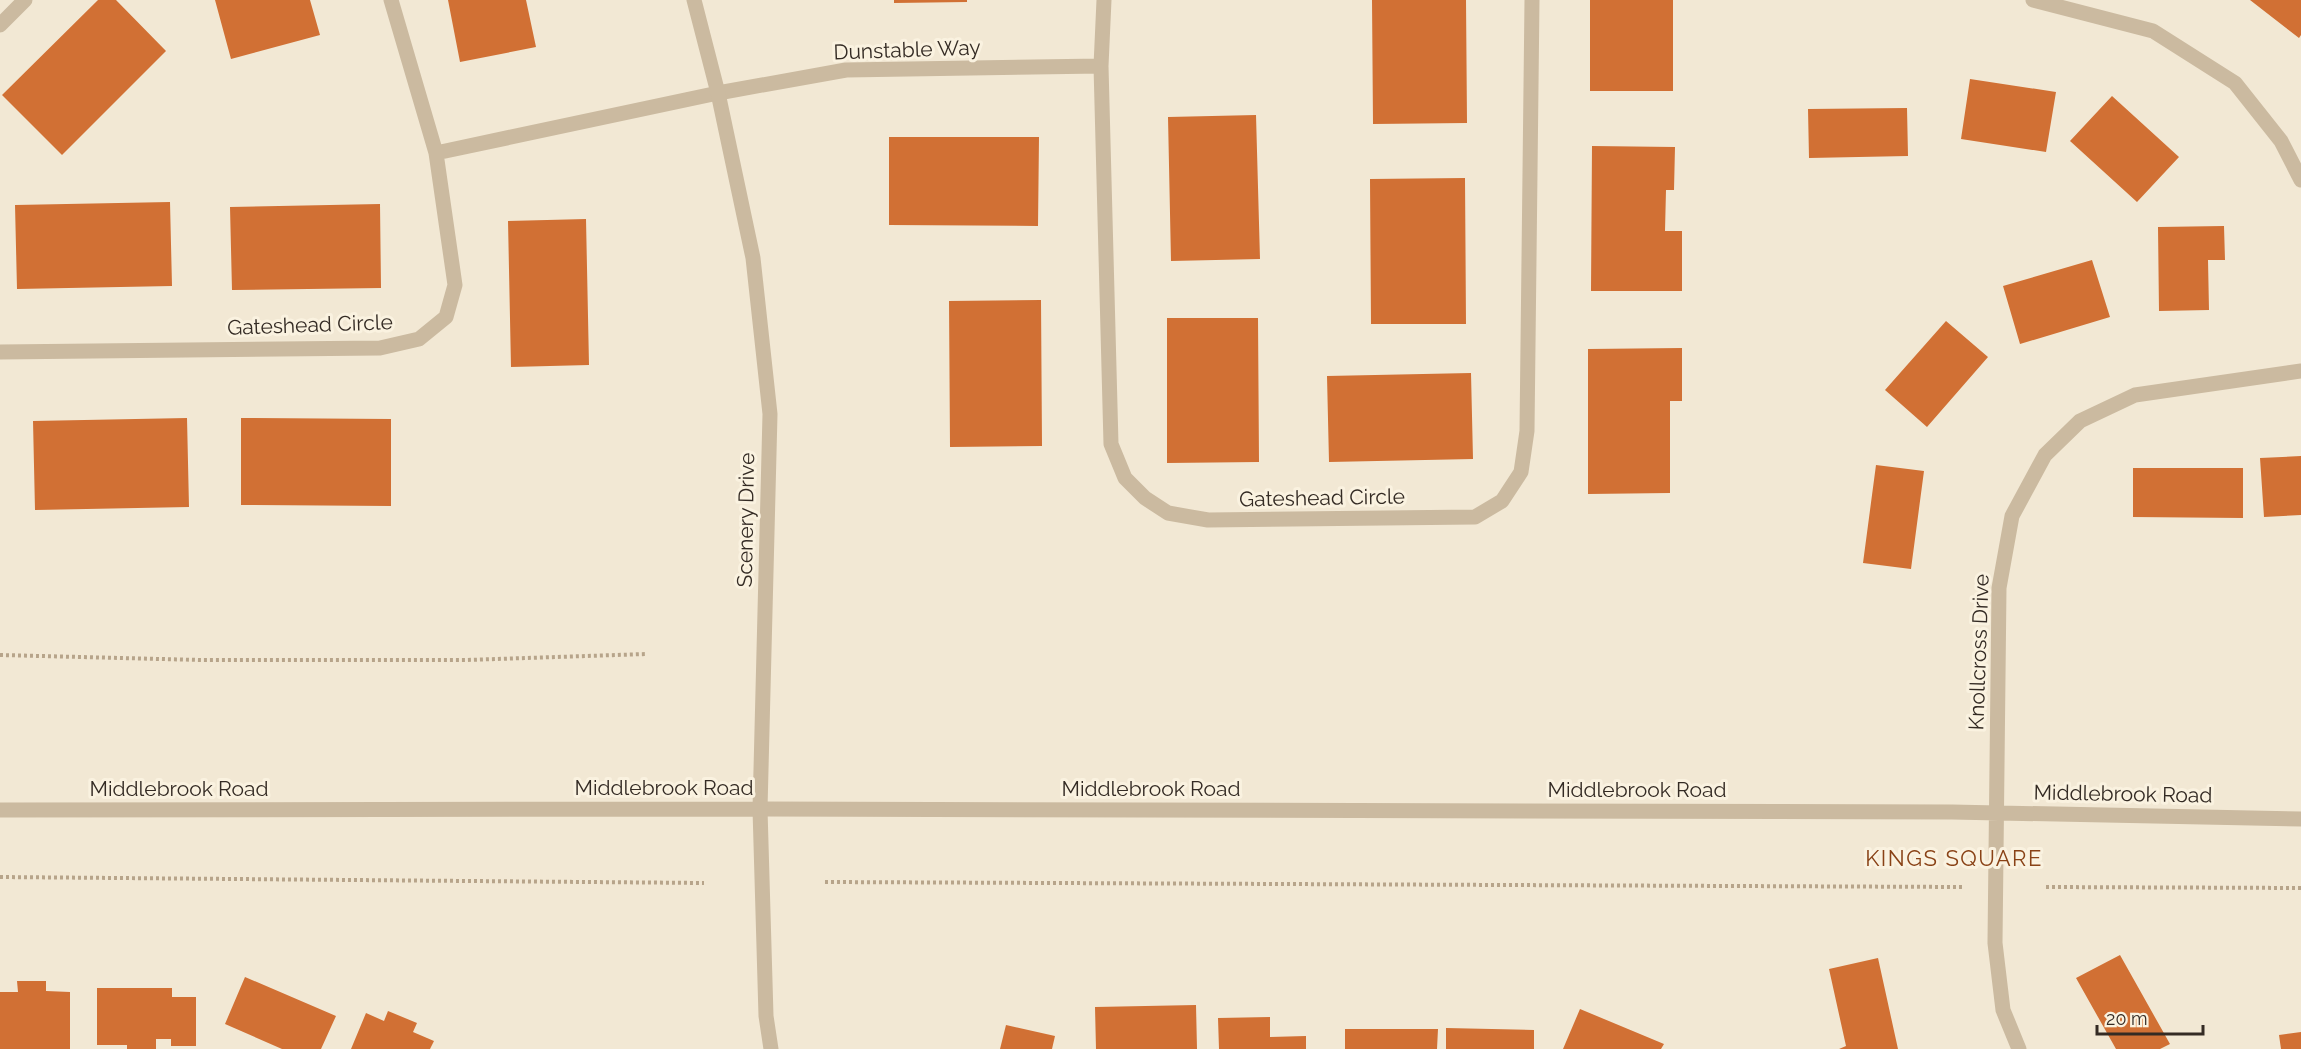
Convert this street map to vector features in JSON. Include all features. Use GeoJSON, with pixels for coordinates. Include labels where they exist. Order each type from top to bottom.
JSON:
{"type":"FeatureCollection","features":[{"type":"Feature","properties":{"kind":"street"},"geometry":{"type":"LineString","coordinates":[[0,26],[25,0]]}},
{"type":"Feature","properties":{"kind":"street","name":"Gateshead Circle"},"geometry":{"type":"LineString","coordinates":[[0,352],[380,348],[419,339],[446,317],[455,285],[436,153],[391,0]]}},
{"type":"Feature","properties":{"kind":"street","name":"Scenery Drive"},"geometry":{"type":"LineString","coordinates":[[694,0],[718,93],[753,258],[770,414],[759,809],[766,1017],[771,1049]]}},
{"type":"Feature","properties":{"kind":"street","name":"Gateshead Circle"},"geometry":{"type":"LineString","coordinates":[[1104,0],[1101,66],[1111,444],[1125,478],[1145,498],[1168,513],[1208,520],[1475,517],[1502,501],[1521,472],[1527,431],[1532,0]]}},
{"type":"Feature","properties":{"kind":"street"},"geometry":{"type":"LineString","coordinates":[[2033,0],[2153,31],[2235,83],[2281,141],[2301,180]]}},
{"type":"Feature","properties":{"kind":"street","name":"Dunstable Way"},"geometry":{"type":"LineString","coordinates":[[718,93],[846,70],[1101,66]]}},
{"type":"Feature","properties":{"kind":"street"},"geometry":{"type":"LineString","coordinates":[[436,153],[718,93]]}},
{"type":"Feature","properties":{"kind":"street","name":"Knollcross Drive"},"geometry":{"type":"LineString","coordinates":[[2019,1049],[2003,1010],[1995,943],[1999,588],[2012,516],[2045,455],[2080,421],[2135,395],[2301,371]]}},
{"type":"Feature","properties":{"kind":"street","name":"Middlebrook Road"},"geometry":{"type":"LineString","coordinates":[[0,810],[759,809],[1997,813],[2301,819]]}},
{"type":"Feature","properties":{"kind":"path"},"geometry":{"type":"LineString","coordinates":[[0,655],[201,660],[466,660],[646,654]]}},
{"type":"Feature","properties":{"kind":"path"},"geometry":{"type":"LineString","coordinates":[[0,877],[704,883]]}},
{"type":"Feature","properties":{"kind":"path"},"geometry":{"type":"LineString","coordinates":[[825,882],[1962,887]]}},
{"type":"Feature","properties":{"kind":"path"},"geometry":{"type":"LineString","coordinates":[[2046,887],[2301,888]]}},
{"type":"Feature","properties":{"kind":"building"},"geometry":{"type":"Polygon","coordinates":[[[98,0],[116,0],[166,51],[62,155],[2,95],[98,0]]]}},
{"type":"Feature","properties":{"kind":"building"},"geometry":{"type":"Polygon","coordinates":[[[215,0],[310,0],[320,35],[231,59],[215,0]]]}},
{"type":"Feature","properties":{"kind":"building"},"geometry":{"type":"Polygon","coordinates":[[[448,0],[526,0],[536,47],[460,62],[448,0]]]}},
{"type":"Feature","properties":{"kind":"building"},"geometry":{"type":"Polygon","coordinates":[[[894,0],[967,0],[967,2],[894,3],[894,0]]]}},
{"type":"Feature","properties":{"kind":"building"},"geometry":{"type":"Polygon","coordinates":[[[1372,0],[1466,0],[1467,123],[1373,124],[1372,0]]]}},
{"type":"Feature","properties":{"kind":"building"},"geometry":{"type":"Polygon","coordinates":[[[1590,0],[1673,0],[1673,91],[1590,91],[1590,0]]]}},
{"type":"Feature","properties":{"kind":"building"},"geometry":{"type":"Polygon","coordinates":[[[2250,0],[2301,0],[2301,35],[2299,38],[2250,0]]]}},
{"type":"Feature","properties":{"kind":"building"},"geometry":{"type":"Polygon","coordinates":[[[1970,79],[2056,92],[2046,152],[1961,139],[1970,79]]]}},
{"type":"Feature","properties":{"kind":"building"},"geometry":{"type":"Polygon","coordinates":[[[2112,96],[2179,157],[2137,202],[2070,141],[2112,96]]]}},
{"type":"Feature","properties":{"kind":"building"},"geometry":{"type":"Polygon","coordinates":[[[1907,108],[1908,156],[1809,158],[1808,109],[1907,108]]]}},
{"type":"Feature","properties":{"kind":"building"},"geometry":{"type":"Polygon","coordinates":[[[1256,115],[1260,259],[1171,261],[1168,117],[1256,115]]]}},
{"type":"Feature","properties":{"kind":"building"},"geometry":{"type":"Polygon","coordinates":[[[889,137],[1039,137],[1038,226],[889,225],[889,137]]]}},
{"type":"Feature","properties":{"kind":"building"},"geometry":{"type":"Polygon","coordinates":[[[1592,146],[1675,147],[1674,190],[1666,190],[1665,231],[1682,231],[1682,291],[1591,291],[1592,146]]]}},
{"type":"Feature","properties":{"kind":"building"},"geometry":{"type":"Polygon","coordinates":[[[1465,178],[1466,324],[1371,324],[1370,179],[1465,178]]]}},
{"type":"Feature","properties":{"kind":"building"},"geometry":{"type":"Polygon","coordinates":[[[170,202],[172,286],[17,289],[15,205],[170,202]]]}},
{"type":"Feature","properties":{"kind":"building"},"geometry":{"type":"Polygon","coordinates":[[[380,204],[381,288],[232,290],[230,207],[380,204]]]}},
{"type":"Feature","properties":{"kind":"building"},"geometry":{"type":"Polygon","coordinates":[[[586,219],[589,365],[511,367],[508,221],[586,219]]]}},
{"type":"Feature","properties":{"kind":"building"},"geometry":{"type":"Polygon","coordinates":[[[2224,226],[2225,260],[2208,260],[2209,310],[2159,311],[2158,227],[2224,226]]]}},
{"type":"Feature","properties":{"kind":"building"},"geometry":{"type":"Polygon","coordinates":[[[2092,260],[2110,317],[2020,344],[2003,286],[2092,260]]]}},
{"type":"Feature","properties":{"kind":"building"},"geometry":{"type":"Polygon","coordinates":[[[1041,300],[1042,446],[950,447],[949,301],[1041,300]]]}},
{"type":"Feature","properties":{"kind":"building"},"geometry":{"type":"Polygon","coordinates":[[[1167,318],[1258,318],[1259,462],[1167,463],[1167,318]]]}},
{"type":"Feature","properties":{"kind":"building"},"geometry":{"type":"Polygon","coordinates":[[[1946,321],[1988,357],[1927,427],[1885,390],[1946,321]]]}},
{"type":"Feature","properties":{"kind":"building"},"geometry":{"type":"Polygon","coordinates":[[[1682,348],[1682,401],[1670,401],[1670,493],[1588,494],[1588,349],[1682,348]]]}},
{"type":"Feature","properties":{"kind":"building"},"geometry":{"type":"Polygon","coordinates":[[[1471,373],[1473,459],[1329,462],[1327,376],[1471,373]]]}},
{"type":"Feature","properties":{"kind":"building"},"geometry":{"type":"Polygon","coordinates":[[[187,418],[189,507],[35,510],[33,421],[187,418]]]}},
{"type":"Feature","properties":{"kind":"building"},"geometry":{"type":"Polygon","coordinates":[[[241,418],[391,419],[391,506],[241,505],[241,418]]]}},
{"type":"Feature","properties":{"kind":"building"},"geometry":{"type":"Polygon","coordinates":[[[2301,456],[2301,515],[2264,517],[2260,458],[2301,456]]]}},
{"type":"Feature","properties":{"kind":"building"},"geometry":{"type":"Polygon","coordinates":[[[1876,465],[1924,471],[1911,569],[1863,563],[1876,465]]]}},
{"type":"Feature","properties":{"kind":"building"},"geometry":{"type":"Polygon","coordinates":[[[2133,468],[2243,468],[2243,518],[2133,517],[2133,468]]]}},
{"type":"Feature","properties":{"kind":"building"},"geometry":{"type":"Polygon","coordinates":[[[2120,955],[2170,1044],[2160,1049],[2116,1049],[2076,978],[2120,955]]]}},
{"type":"Feature","properties":{"kind":"building"},"geometry":{"type":"Polygon","coordinates":[[[1878,958],[1898,1049],[1839,1049],[1846,1046],[1829,969],[1878,958]]]}},
{"type":"Feature","properties":{"kind":"building"},"geometry":{"type":"Polygon","coordinates":[[[245,977],[336,1016],[321,1049],[282,1049],[225,1024],[245,977]]]}},
{"type":"Feature","properties":{"kind":"building"},"geometry":{"type":"Polygon","coordinates":[[[17,981],[46,981],[46,991],[70,992],[70,1049],[0,1049],[0,992],[18,992],[17,981]]]}},
{"type":"Feature","properties":{"kind":"building"},"geometry":{"type":"Polygon","coordinates":[[[97,988],[172,988],[172,997],[196,997],[196,1046],[171,1046],[171,1039],[156,1039],[156,1049],[127,1049],[127,1045],[97,1045],[97,988]]]}},
{"type":"Feature","properties":{"kind":"building"},"geometry":{"type":"Polygon","coordinates":[[[1196,1005],[1197,1049],[1096,1049],[1095,1007],[1196,1005]]]}},
{"type":"Feature","properties":{"kind":"building"},"geometry":{"type":"Polygon","coordinates":[[[1580,1009],[1664,1044],[1661,1049],[1563,1049],[1580,1009]]]}},
{"type":"Feature","properties":{"kind":"building"},"geometry":{"type":"Polygon","coordinates":[[[388,1011],[417,1023],[413,1032],[434,1041],[430,1049],[351,1049],[366,1013],[384,1021],[388,1011]]]}},
{"type":"Feature","properties":{"kind":"building"},"geometry":{"type":"Polygon","coordinates":[[[1270,1017],[1270,1037],[1306,1036],[1306,1049],[1219,1049],[1218,1018],[1270,1017]]]}},
{"type":"Feature","properties":{"kind":"building"},"geometry":{"type":"Polygon","coordinates":[[[1006,1025],[1055,1036],[1052,1049],[1000,1049],[1006,1025]]]}},
{"type":"Feature","properties":{"kind":"building"},"geometry":{"type":"Polygon","coordinates":[[[1446,1028],[1534,1030],[1534,1049],[1446,1049],[1446,1028]]]}},
{"type":"Feature","properties":{"kind":"building"},"geometry":{"type":"Polygon","coordinates":[[[1345,1029],[1438,1029],[1437,1049],[1345,1049],[1345,1029]]]}},
{"type":"Feature","properties":{"kind":"building"},"geometry":{"type":"Polygon","coordinates":[[[2301,1032],[2301,1049],[2281,1049],[2279,1035],[2301,1032]]]}},
{"type":"Feature","properties":{"kind":"district","name":"KINGS SQUARE"},"geometry":{"type":"Point","coordinates":[1954,858]}}]}
